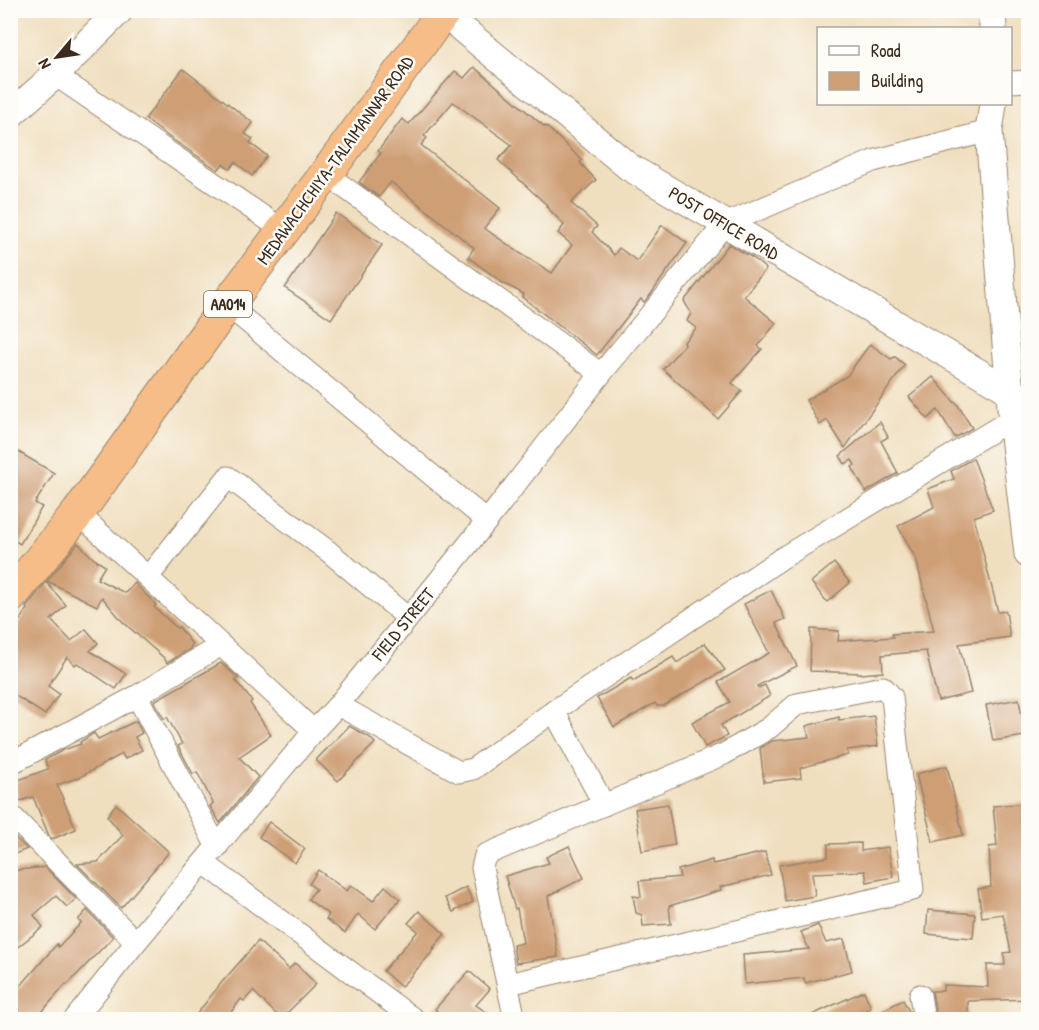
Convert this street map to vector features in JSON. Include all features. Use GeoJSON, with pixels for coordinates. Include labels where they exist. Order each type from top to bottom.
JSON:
{"type":"FeatureCollection","features":[{"type":"Feature","properties":{"kind":"highway","name":"MEDAWACHCHIYA-TALAIMANNAR ROAD"},"geometry":{"type":"LineString","coordinates":[[10,597],[78,513],[227,305],[444,12]]}},
{"type":"Feature","properties":{"kind":"street"},"geometry":{"type":"LineString","coordinates":[[10,115],[55,75],[120,10]]}},
{"type":"Feature","properties":{"kind":"street"},"geometry":{"type":"LineString","coordinates":[[992,10],[993,27]]}},
{"type":"Feature","properties":{"kind":"street","name":"POST OFFICE ROAD"},"geometry":{"type":"LineString","coordinates":[[444,12],[629,167],[1017,404]]}},
{"type":"Feature","properties":{"kind":"street"},"geometry":{"type":"LineString","coordinates":[[55,75],[284,230]]}},
{"type":"Feature","properties":{"kind":"street"},"geometry":{"type":"LineString","coordinates":[[1012,82],[1029,81]]}},
{"type":"Feature","properties":{"kind":"street"},"geometry":{"type":"LineString","coordinates":[[993,105],[989,132],[1017,404],[1029,554]]}},
{"type":"Feature","properties":{"kind":"street"},"geometry":{"type":"LineString","coordinates":[[725,224],[873,161],[989,132]]}},
{"type":"Feature","properties":{"kind":"street"},"geometry":{"type":"LineString","coordinates":[[326,174],[602,374]]}},
{"type":"Feature","properties":{"kind":"street","name":"FIELD STREET"},"geometry":{"type":"LineString","coordinates":[[74,1020],[136,942],[338,705],[602,374],[725,224]]}},
{"type":"Feature","properties":{"kind":"street"},"geometry":{"type":"LineString","coordinates":[[227,305],[487,521]]}},
{"type":"Feature","properties":{"kind":"street"},"geometry":{"type":"LineString","coordinates":[[338,705],[459,772],[473,769],[554,711],[782,558],[1017,404]]}},
{"type":"Feature","properties":{"kind":"street"},"geometry":{"type":"LineString","coordinates":[[148,577],[228,477],[328,551],[408,618]]}},
{"type":"Feature","properties":{"kind":"street"},"geometry":{"type":"LineString","coordinates":[[78,513],[314,731]]}},
{"type":"Feature","properties":{"kind":"street"},"geometry":{"type":"LineString","coordinates":[[10,764],[137,696],[221,645]]}},
{"type":"Feature","properties":{"kind":"street"},"geometry":{"type":"LineString","coordinates":[[508,984],[913,890],[892,697],[882,687],[797,704],[770,728],[724,754],[485,855],[482,868],[515,1020]]}},
{"type":"Feature","properties":{"kind":"street"},"geometry":{"type":"LineString","coordinates":[[137,696],[210,855],[415,1020]]}},
{"type":"Feature","properties":{"kind":"street"},"geometry":{"type":"LineString","coordinates":[[554,711],[604,805]]}},
{"type":"Feature","properties":{"kind":"street"},"geometry":{"type":"LineString","coordinates":[[10,814],[136,942]]}},
{"type":"Feature","properties":{"kind":"street"},"geometry":{"type":"LineString","coordinates":[[920,995],[924,1020]]}},
{"type":"Feature","properties":{"kind":"building"},"geometry":{"type":"Polygon","coordinates":[[[474,67],[546,126],[582,160],[580,163],[596,180],[571,203],[597,226],[592,232],[614,255],[619,248],[637,261],[662,225],[687,243],[651,294],[644,302],[641,299],[597,355],[522,297],[524,294],[503,283],[468,257],[474,248],[391,182],[379,197],[359,182],[381,153],[378,151],[402,119],[409,124],[455,71],[464,78],[474,67]],[[453,102],[424,136],[427,138],[421,145],[500,208],[484,228],[552,273],[572,245],[558,233],[564,225],[547,205],[498,160],[512,145],[453,102]]]}},
{"type":"Feature","properties":{"kind":"building"},"geometry":{"type":"Polygon","coordinates":[[[183,69],[253,123],[245,134],[253,139],[250,143],[267,156],[252,176],[235,162],[230,169],[223,164],[218,170],[145,119],[183,69]]]}},
{"type":"Feature","properties":{"kind":"building"},"geometry":{"type":"Polygon","coordinates":[[[336,213],[382,245],[331,319],[285,288],[336,213]]]}},
{"type":"Feature","properties":{"kind":"building"},"geometry":{"type":"Polygon","coordinates":[[[729,244],[753,258],[766,269],[744,296],[776,323],[758,346],[762,349],[732,383],[742,391],[718,419],[663,369],[696,328],[687,321],[691,313],[684,301],[729,244]]]}},
{"type":"Feature","properties":{"kind":"building"},"geometry":{"type":"Polygon","coordinates":[[[870,344],[891,359],[895,357],[905,365],[845,448],[827,420],[820,425],[806,400],[847,376],[870,344]]]}},
{"type":"Feature","properties":{"kind":"building"},"geometry":{"type":"Polygon","coordinates":[[[933,377],[956,402],[972,428],[955,438],[938,410],[928,419],[909,397],[933,377]]]}},
{"type":"Feature","properties":{"kind":"building"},"geometry":{"type":"Polygon","coordinates":[[[880,422],[888,437],[881,441],[898,473],[866,492],[852,467],[855,465],[852,460],[845,464],[840,456],[880,422]]]}},
{"type":"Feature","properties":{"kind":"building"},"geometry":{"type":"Polygon","coordinates":[[[10,447],[54,473],[35,503],[42,507],[20,544],[10,538],[10,447]]]}},
{"type":"Feature","properties":{"kind":"building"},"geometry":{"type":"Polygon","coordinates":[[[973,458],[993,510],[974,517],[998,612],[1006,611],[1010,637],[959,644],[971,693],[938,701],[926,651],[882,655],[883,672],[861,674],[810,671],[811,629],[839,631],[838,641],[934,631],[916,559],[898,526],[934,507],[928,489],[954,479],[951,471],[973,458]]]}},
{"type":"Feature","properties":{"kind":"building"},"geometry":{"type":"Polygon","coordinates":[[[78,543],[94,559],[105,566],[97,579],[125,593],[135,583],[156,605],[154,607],[177,628],[179,627],[192,644],[190,649],[167,663],[123,622],[102,597],[97,606],[47,581],[78,543]]]}},
{"type":"Feature","properties":{"kind":"building"},"geometry":{"type":"Polygon","coordinates":[[[834,563],[850,583],[827,602],[811,582],[834,563]]]}},
{"type":"Feature","properties":{"kind":"building"},"geometry":{"type":"Polygon","coordinates":[[[46,582],[66,605],[51,620],[71,641],[86,629],[98,643],[90,651],[126,674],[116,689],[77,663],[75,665],[67,657],[48,686],[59,694],[45,715],[10,692],[10,635],[27,609],[26,607],[46,582]]]}},
{"type":"Feature","properties":{"kind":"building"},"geometry":{"type":"Polygon","coordinates":[[[771,590],[785,619],[776,623],[797,666],[757,686],[758,688],[765,685],[770,696],[721,725],[727,736],[705,747],[692,722],[730,702],[718,682],[769,653],[744,604],[771,590]]]}},
{"type":"Feature","properties":{"kind":"building"},"geometry":{"type":"Polygon","coordinates":[[[705,643],[725,670],[663,706],[657,706],[655,703],[614,727],[597,698],[631,678],[633,681],[673,657],[677,663],[705,643]]]}},
{"type":"Feature","properties":{"kind":"building"},"geometry":{"type":"Polygon","coordinates":[[[221,663],[238,678],[235,680],[252,701],[250,703],[271,735],[239,757],[258,777],[220,823],[210,806],[213,803],[197,772],[193,774],[178,746],[182,744],[167,717],[164,719],[154,701],[221,663]]]}},
{"type":"Feature","properties":{"kind":"building"},"geometry":{"type":"Polygon","coordinates":[[[1019,699],[1025,736],[993,741],[986,705],[1019,699]]]}},
{"type":"Feature","properties":{"kind":"building"},"geometry":{"type":"Polygon","coordinates":[[[874,716],[878,746],[847,750],[848,755],[800,768],[801,778],[764,782],[760,748],[772,741],[809,737],[806,726],[839,717],[839,720],[874,716]]]}},
{"type":"Feature","properties":{"kind":"building"},"geometry":{"type":"Polygon","coordinates":[[[136,721],[142,733],[135,737],[142,750],[125,759],[122,754],[80,777],[57,785],[76,829],[52,839],[33,797],[20,801],[13,782],[48,769],[45,760],[63,750],[81,744],[80,742],[94,733],[98,739],[136,721]]]}},
{"type":"Feature","properties":{"kind":"building"},"geometry":{"type":"Polygon","coordinates":[[[349,726],[375,743],[338,781],[316,760],[349,726]]]}},
{"type":"Feature","properties":{"kind":"building"},"geometry":{"type":"Polygon","coordinates":[[[947,766],[963,835],[933,842],[916,774],[947,766]]]}},
{"type":"Feature","properties":{"kind":"building"},"geometry":{"type":"Polygon","coordinates":[[[1029,803],[1029,999],[968,1001],[968,1018],[936,1017],[932,991],[943,991],[943,985],[988,987],[987,965],[1005,965],[1004,953],[1011,952],[1003,914],[982,917],[978,889],[991,887],[989,847],[997,846],[993,806],[1029,803]]]}},
{"type":"Feature","properties":{"kind":"building"},"geometry":{"type":"Polygon","coordinates":[[[116,804],[169,852],[121,908],[77,864],[98,862],[123,835],[107,816],[116,804]]]}},
{"type":"Feature","properties":{"kind":"building"},"geometry":{"type":"Polygon","coordinates":[[[668,804],[675,845],[642,851],[635,809],[668,804]]]}},
{"type":"Feature","properties":{"kind":"building"},"geometry":{"type":"Polygon","coordinates":[[[269,822],[305,849],[295,863],[259,837],[269,822]]]}},
{"type":"Feature","properties":{"kind":"building"},"geometry":{"type":"Polygon","coordinates":[[[10,833],[27,849],[10,856],[10,833]]]}},
{"type":"Feature","properties":{"kind":"building"},"geometry":{"type":"Polygon","coordinates":[[[861,843],[861,851],[888,847],[893,877],[867,882],[865,871],[812,873],[815,896],[785,901],[779,865],[828,857],[828,844],[861,843]]]}},
{"type":"Feature","properties":{"kind":"building"},"geometry":{"type":"Polygon","coordinates":[[[569,846],[584,878],[548,896],[558,957],[516,963],[513,945],[523,943],[517,908],[515,909],[505,876],[549,863],[546,857],[569,846]]]}},
{"type":"Feature","properties":{"kind":"building"},"geometry":{"type":"Polygon","coordinates":[[[765,852],[771,875],[720,887],[721,890],[669,906],[671,924],[643,926],[642,915],[636,913],[633,896],[641,897],[639,881],[680,877],[678,870],[712,860],[713,864],[765,852]]]}},
{"type":"Feature","properties":{"kind":"building"},"geometry":{"type":"Polygon","coordinates":[[[45,867],[76,899],[67,907],[56,896],[34,915],[43,927],[10,953],[10,871],[45,867]]]}},
{"type":"Feature","properties":{"kind":"building"},"geometry":{"type":"Polygon","coordinates":[[[318,870],[347,891],[351,885],[373,901],[385,886],[400,899],[375,929],[358,914],[345,933],[326,919],[329,915],[308,899],[316,889],[309,884],[318,870]]]}},
{"type":"Feature","properties":{"kind":"building"},"geometry":{"type":"Polygon","coordinates":[[[466,887],[473,902],[453,912],[445,898],[466,887]]]}},
{"type":"Feature","properties":{"kind":"building"},"geometry":{"type":"Polygon","coordinates":[[[87,910],[113,937],[66,984],[35,1020],[15,1020],[10,1015],[10,998],[57,944],[58,947],[81,923],[78,920],[87,910]]]}},
{"type":"Feature","properties":{"kind":"building"},"geometry":{"type":"Polygon","coordinates":[[[928,910],[975,914],[973,938],[926,934],[928,910]]]}},
{"type":"Feature","properties":{"kind":"building"},"geometry":{"type":"Polygon","coordinates":[[[419,911],[445,934],[433,948],[435,949],[401,987],[383,971],[418,931],[408,923],[419,911]]]}},
{"type":"Feature","properties":{"kind":"building"},"geometry":{"type":"Polygon","coordinates":[[[818,925],[826,943],[844,939],[852,971],[805,983],[804,978],[745,984],[743,955],[809,949],[801,932],[818,925]]]}},
{"type":"Feature","properties":{"kind":"building"},"geometry":{"type":"Polygon","coordinates":[[[258,941],[289,969],[295,963],[316,984],[281,1019],[253,991],[244,1001],[241,999],[225,1020],[192,1020],[222,982],[258,941]]]}},
{"type":"Feature","properties":{"kind":"building"},"geometry":{"type":"Polygon","coordinates":[[[469,971],[490,989],[476,1005],[498,1020],[445,1020],[435,1009],[469,971]]]}},
{"type":"Feature","properties":{"kind":"building"},"geometry":{"type":"Polygon","coordinates":[[[864,991],[871,1008],[845,1020],[801,1020],[864,991]]]}},
{"type":"Feature","properties":{"kind":"building"},"geometry":{"type":"Polygon","coordinates":[[[903,1000],[911,1020],[863,1020],[903,1000]]]}}]}
